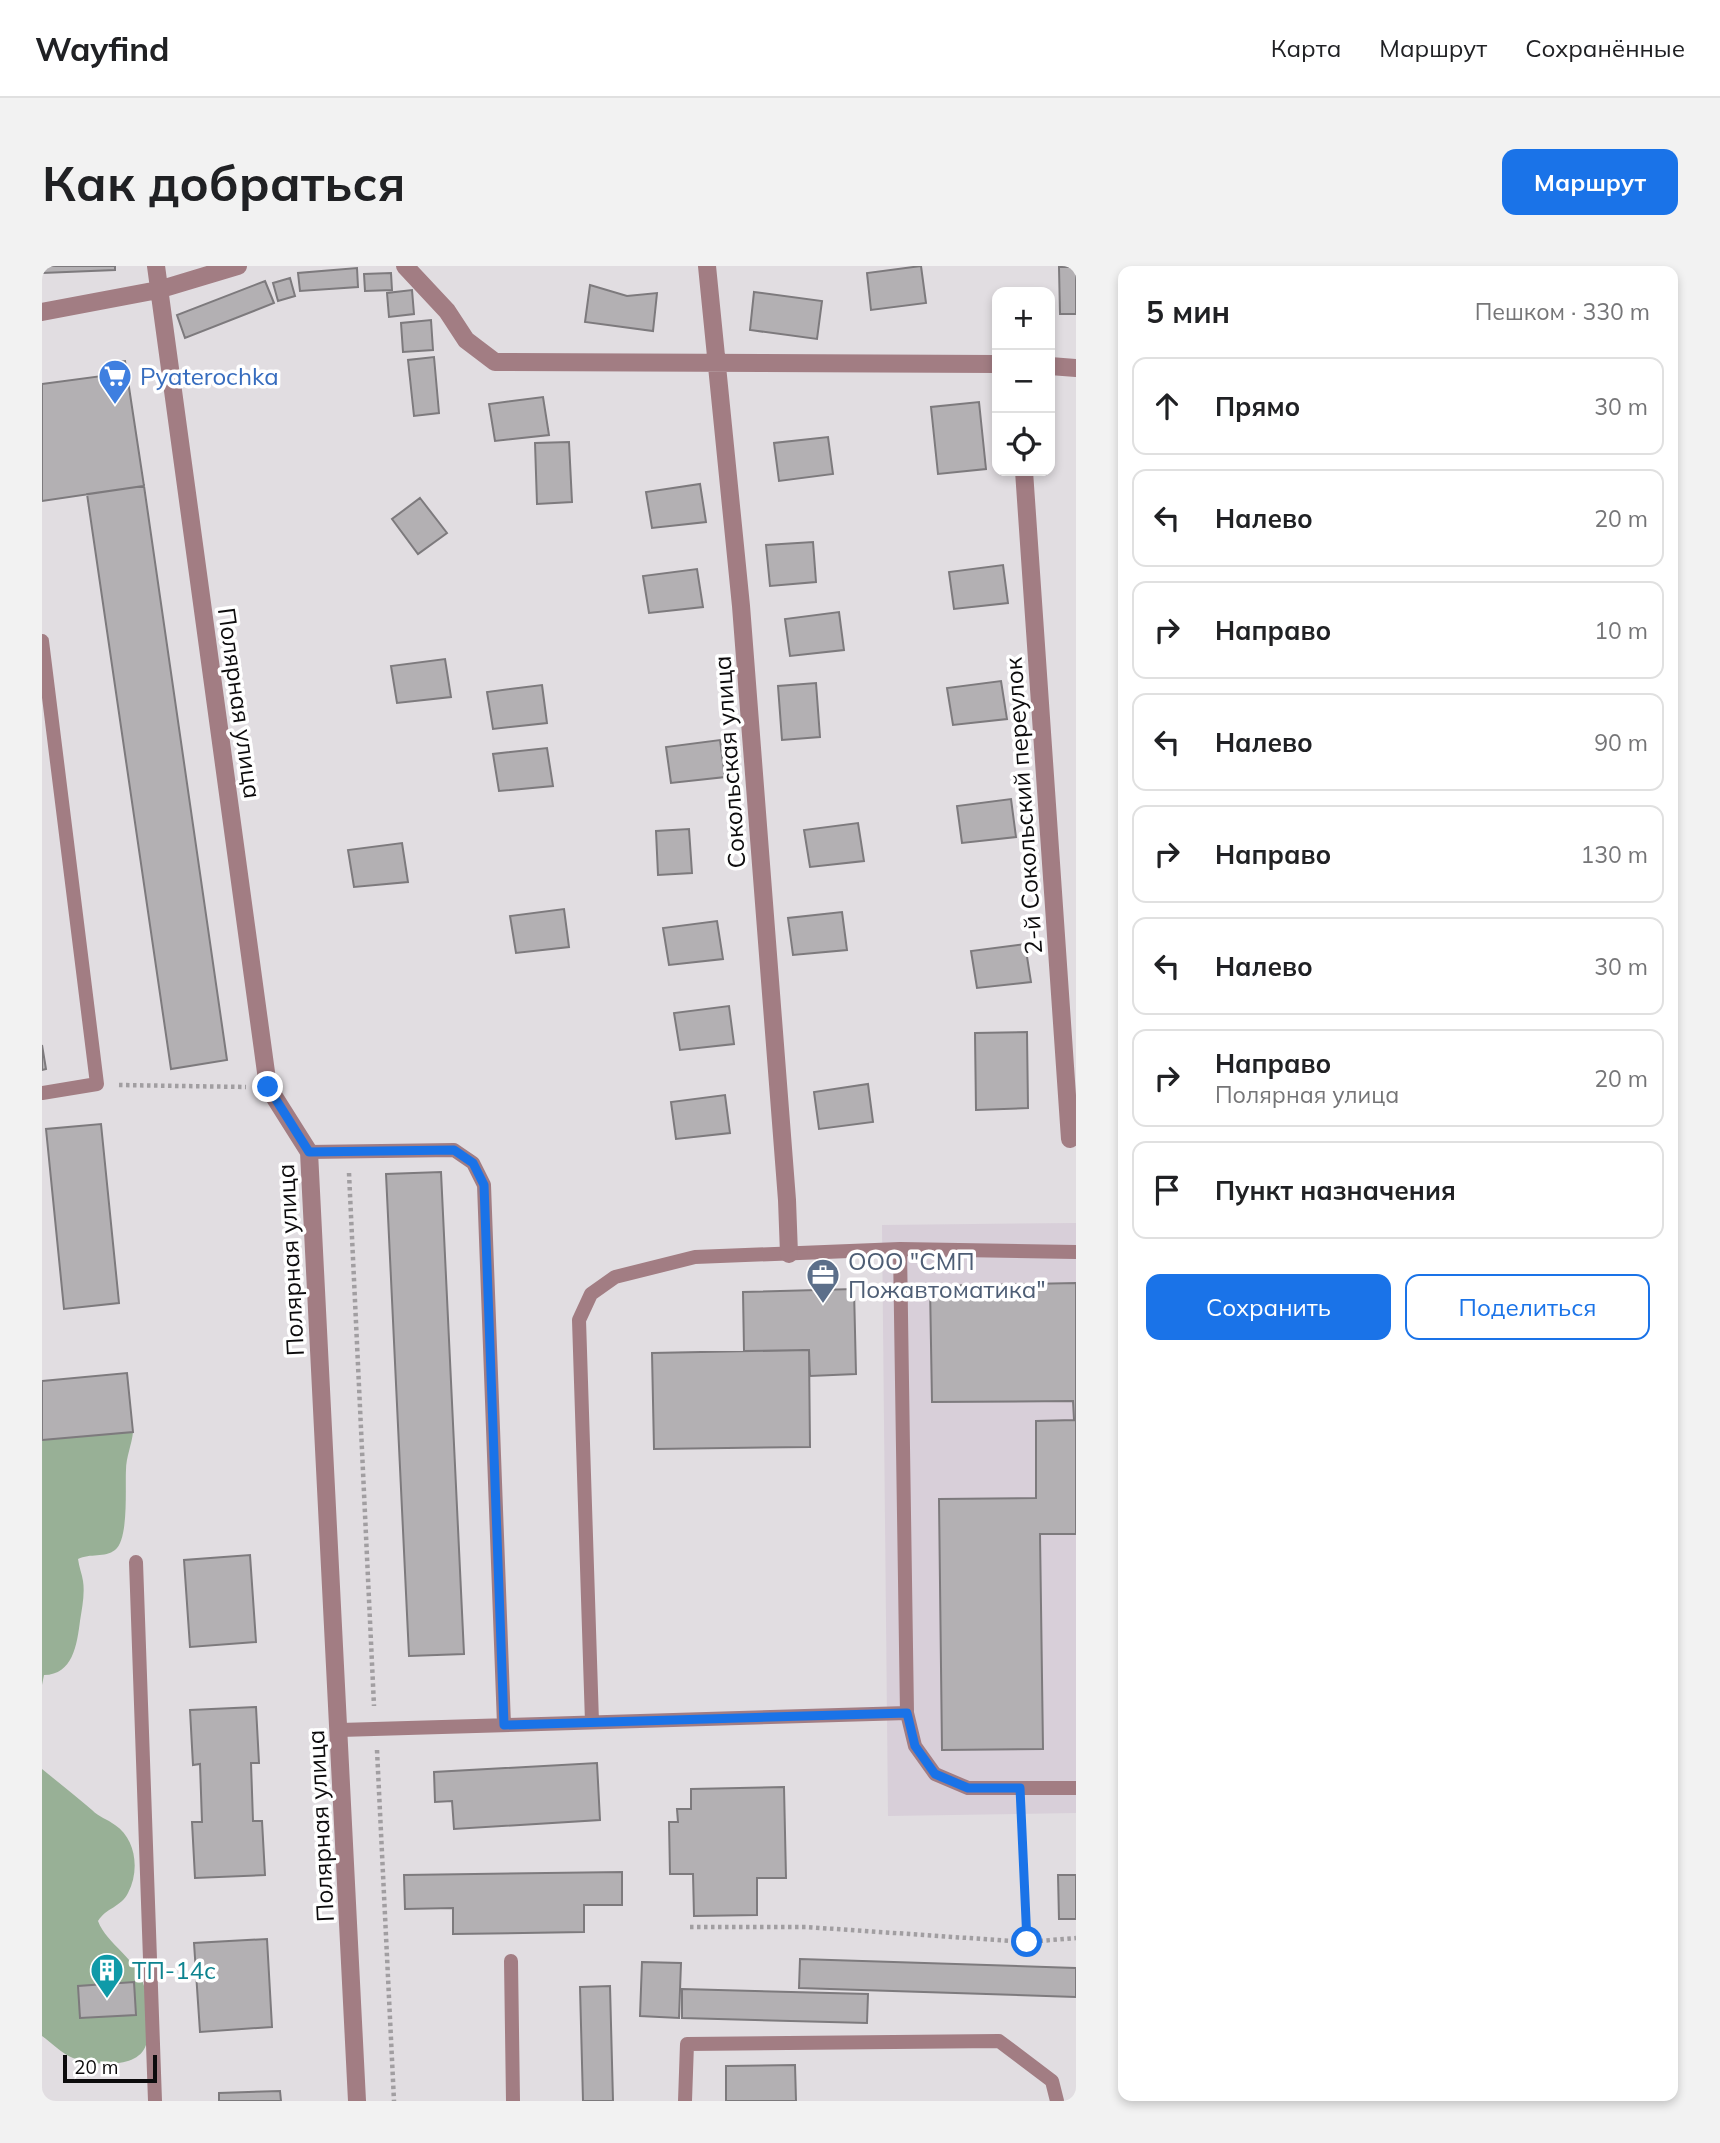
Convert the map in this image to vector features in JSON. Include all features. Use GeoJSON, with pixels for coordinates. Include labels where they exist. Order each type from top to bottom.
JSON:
{"type":"FeatureCollection","features":[{"type":"Feature","properties":{"kind":"street","name":"Полярная улица"},"geometry":{"type":"LineString","coordinates":[[156,266],[268,1087],[309,1152],[357,2101]]}},
{"type":"Feature","properties":{"kind":"street"},"geometry":{"type":"LineString","coordinates":[[42,312],[158,290],[238,266]]}},
{"type":"Feature","properties":{"kind":"street"},"geometry":{"type":"LineString","coordinates":[[405,266],[447,311],[466,340],[495,362],[992,364]]}},
{"type":"Feature","properties":{"kind":"street","name":"Сокольская улица"},"geometry":{"type":"LineString","coordinates":[[707,266],[742,620],[789,1254]]}},
{"type":"Feature","properties":{"kind":"street"},"geometry":{"type":"LineString","coordinates":[[1055,366],[1076,368]]}},
{"type":"Feature","properties":{"kind":"street","name":"2-й Сокольский переулок"},"geometry":{"type":"LineString","coordinates":[[1024,476],[1070,1139]]}},
{"type":"Feature","properties":{"kind":"lane"},"geometry":{"type":"LineString","coordinates":[[42,641],[97,1084],[42,1093]]}},
{"type":"Feature","properties":{"kind":"lane"},"geometry":{"type":"LineString","coordinates":[[309,1152],[454,1150],[473,1163],[484,1185],[504,1725]]}},
{"type":"Feature","properties":{"kind":"lane"},"geometry":{"type":"LineString","coordinates":[[900,1249],[907,1713],[915,1746],[935,1774],[968,1788],[1076,1788]]}},
{"type":"Feature","properties":{"kind":"lane"},"geometry":{"type":"LineString","coordinates":[[592,1722],[579,1320],[591,1294],[615,1277],[695,1257],[900,1249],[1076,1252]]}},
{"type":"Feature","properties":{"kind":"lane"},"geometry":{"type":"LineString","coordinates":[[136,1562],[155,2101]]}},
{"type":"Feature","properties":{"kind":"lane"},"geometry":{"type":"LineString","coordinates":[[340,1730],[907,1713]]}},
{"type":"Feature","properties":{"kind":"lane"},"geometry":{"type":"LineString","coordinates":[[511,1961],[513,2101]]}},
{"type":"Feature","properties":{"kind":"lane"},"geometry":{"type":"LineString","coordinates":[[685,2101],[687,2044],[986,2041],[999,2041],[1052,2081],[1057,2101]]}},
{"type":"Feature","properties":{"kind":"path"},"geometry":{"type":"LineString","coordinates":[[97,1084],[268,1087]]}},
{"type":"Feature","properties":{"kind":"path"},"geometry":{"type":"LineString","coordinates":[[348,1151],[394,2101]]}},
{"type":"Feature","properties":{"kind":"path"},"geometry":{"type":"LineString","coordinates":[[1020,1788],[1027,1942]]}},
{"type":"Feature","properties":{"kind":"path"},"geometry":{"type":"LineString","coordinates":[[690,1927],[806,1927],[1027,1942],[1076,1938]]}},
{"type":"Feature","properties":{"kind":"shaded area"},"geometry":{"type":"Polygon","coordinates":[[[1076,1223],[1076,1813],[888,1816],[882,1225],[1076,1223]]]}},
{"type":"Feature","properties":{"kind":"green space"},"geometry":{"type":"Polygon","coordinates":[[[133,1432],[126,1465],[122,1536],[115,1550],[78,1559],[84,1591],[75,1648],[72,1657],[61,1670],[44,1675],[42,1685],[42,1440],[133,1432]]]}},
{"type":"Feature","properties":{"kind":"green space"},"geometry":{"type":"Polygon","coordinates":[[[42,1769],[122,1831],[132,1847],[135,1865],[128,1893],[98,1921],[102,1930],[135,1967],[145,1989],[146,2045],[134,2059],[124,2062],[102,2064],[73,2058],[42,2036],[42,1769]]]}},
{"type":"Feature","properties":{"kind":"building"},"geometry":{"type":"Polygon","coordinates":[[[42,266],[115,266],[115,270],[42,273],[42,266]]]}},
{"type":"Feature","properties":{"kind":"building"},"geometry":{"type":"Polygon","coordinates":[[[921,266],[926,303],[871,310],[867,273],[921,266]]]}},
{"type":"Feature","properties":{"kind":"building"},"geometry":{"type":"Polygon","coordinates":[[[1059,267],[1076,267],[1076,314],[1060,314],[1059,267]]]}},
{"type":"Feature","properties":{"kind":"building"},"geometry":{"type":"Polygon","coordinates":[[[357,268],[358,287],[300,291],[298,273],[357,268]]]}},
{"type":"Feature","properties":{"kind":"building"},"geometry":{"type":"Polygon","coordinates":[[[391,273],[392,290],[365,291],[364,274],[391,273]]]}},
{"type":"Feature","properties":{"kind":"building"},"geometry":{"type":"Polygon","coordinates":[[[290,278],[295,296],[278,301],[273,283],[290,278]]]}},
{"type":"Feature","properties":{"kind":"building"},"geometry":{"type":"Polygon","coordinates":[[[265,281],[274,303],[185,338],[177,315],[265,281]]]}},
{"type":"Feature","properties":{"kind":"building"},"geometry":{"type":"Polygon","coordinates":[[[590,285],[627,296],[657,293],[653,331],[585,322],[590,285]]]}},
{"type":"Feature","properties":{"kind":"building"},"geometry":{"type":"Polygon","coordinates":[[[412,290],[414,314],[389,317],[387,293],[412,290]]]}},
{"type":"Feature","properties":{"kind":"building"},"geometry":{"type":"Polygon","coordinates":[[[754,292],[822,301],[817,339],[750,330],[754,292]]]}},
{"type":"Feature","properties":{"kind":"building"},"geometry":{"type":"Polygon","coordinates":[[[431,320],[433,350],[403,352],[401,323],[431,320]]]}},
{"type":"Feature","properties":{"kind":"building"},"geometry":{"type":"Polygon","coordinates":[[[434,357],[439,413],[414,416],[408,360],[434,357]]]}},
{"type":"Feature","properties":{"kind":"building"},"geometry":{"type":"Polygon","coordinates":[[[125,361],[144,486],[42,501],[42,384],[110,375],[109,363],[125,361]]]}},
{"type":"Feature","properties":{"kind":"building"},"geometry":{"type":"Polygon","coordinates":[[[543,397],[549,435],[495,441],[489,404],[543,397]]]}},
{"type":"Feature","properties":{"kind":"building"},"geometry":{"type":"Polygon","coordinates":[[[979,402],[986,469],[938,474],[931,407],[979,402]]]}},
{"type":"Feature","properties":{"kind":"building"},"geometry":{"type":"Polygon","coordinates":[[[828,437],[833,474],[779,481],[774,443],[828,437]]]}},
{"type":"Feature","properties":{"kind":"building"},"geometry":{"type":"Polygon","coordinates":[[[569,442],[572,502],[537,504],[535,443],[569,442]]]}},
{"type":"Feature","properties":{"kind":"building"},"geometry":{"type":"Polygon","coordinates":[[[700,484],[706,522],[652,528],[646,492],[700,484]]]}},
{"type":"Feature","properties":{"kind":"building"},"geometry":{"type":"Polygon","coordinates":[[[144,486],[227,1060],[171,1069],[87,494],[144,486]]]}},
{"type":"Feature","properties":{"kind":"building"},"geometry":{"type":"Polygon","coordinates":[[[420,498],[447,533],[418,554],[392,519],[420,498]]]}},
{"type":"Feature","properties":{"kind":"building"},"geometry":{"type":"Polygon","coordinates":[[[813,542],[816,582],[770,586],[766,545],[813,542]]]}},
{"type":"Feature","properties":{"kind":"building"},"geometry":{"type":"Polygon","coordinates":[[[1003,565],[1008,603],[954,609],[949,572],[1003,565]]]}},
{"type":"Feature","properties":{"kind":"building"},"geometry":{"type":"Polygon","coordinates":[[[697,569],[703,607],[649,613],[643,576],[697,569]]]}},
{"type":"Feature","properties":{"kind":"building"},"geometry":{"type":"Polygon","coordinates":[[[839,612],[844,650],[790,656],[785,619],[839,612]]]}},
{"type":"Feature","properties":{"kind":"building"},"geometry":{"type":"Polygon","coordinates":[[[445,659],[451,697],[397,703],[391,666],[445,659]]]}},
{"type":"Feature","properties":{"kind":"building"},"geometry":{"type":"Polygon","coordinates":[[[1001,681],[1007,719],[953,725],[947,688],[1001,681]]]}},
{"type":"Feature","properties":{"kind":"building"},"geometry":{"type":"Polygon","coordinates":[[[816,683],[820,737],[782,740],[778,686],[816,683]]]}},
{"type":"Feature","properties":{"kind":"building"},"geometry":{"type":"Polygon","coordinates":[[[542,685],[547,723],[493,729],[487,692],[542,685]]]}},
{"type":"Feature","properties":{"kind":"building"},"geometry":{"type":"Polygon","coordinates":[[[720,740],[725,777],[671,783],[666,747],[720,740]]]}},
{"type":"Feature","properties":{"kind":"building"},"geometry":{"type":"Polygon","coordinates":[[[547,748],[553,786],[499,791],[493,754],[547,748]]]}},
{"type":"Feature","properties":{"kind":"building"},"geometry":{"type":"Polygon","coordinates":[[[1011,799],[1016,837],[962,843],[957,806],[1011,799]]]}},
{"type":"Feature","properties":{"kind":"building"},"geometry":{"type":"Polygon","coordinates":[[[858,823],[864,861],[810,867],[804,830],[858,823]]]}},
{"type":"Feature","properties":{"kind":"building"},"geometry":{"type":"Polygon","coordinates":[[[689,829],[692,873],[658,875],[656,831],[689,829]]]}},
{"type":"Feature","properties":{"kind":"building"},"geometry":{"type":"Polygon","coordinates":[[[402,843],[408,882],[354,887],[348,850],[402,843]]]}},
{"type":"Feature","properties":{"kind":"building"},"geometry":{"type":"Polygon","coordinates":[[[564,909],[569,947],[516,953],[510,916],[564,909]]]}},
{"type":"Feature","properties":{"kind":"building"},"geometry":{"type":"Polygon","coordinates":[[[842,912],[847,950],[793,955],[788,918],[842,912]]]}},
{"type":"Feature","properties":{"kind":"building"},"geometry":{"type":"Polygon","coordinates":[[[717,921],[723,959],[669,965],[663,928],[717,921]]]}},
{"type":"Feature","properties":{"kind":"building"},"geometry":{"type":"Polygon","coordinates":[[[1025,944],[1031,982],[977,988],[971,951],[1025,944]]]}},
{"type":"Feature","properties":{"kind":"building"},"geometry":{"type":"Polygon","coordinates":[[[729,1006],[734,1044],[680,1050],[674,1013],[729,1006]]]}},
{"type":"Feature","properties":{"kind":"building"},"geometry":{"type":"Polygon","coordinates":[[[1027,1032],[1028,1108],[976,1110],[975,1033],[1027,1032]]]}},
{"type":"Feature","properties":{"kind":"building"},"geometry":{"type":"Polygon","coordinates":[[[42,1045],[46,1069],[42,1070],[42,1045]]]}},
{"type":"Feature","properties":{"kind":"building"},"geometry":{"type":"Polygon","coordinates":[[[868,1084],[873,1122],[819,1129],[814,1092],[868,1084]]]}},
{"type":"Feature","properties":{"kind":"building"},"geometry":{"type":"Polygon","coordinates":[[[725,1095],[730,1133],[676,1139],[671,1102],[725,1095]]]}},
{"type":"Feature","properties":{"kind":"building"},"geometry":{"type":"Polygon","coordinates":[[[101,1124],[119,1303],[64,1309],[46,1129],[101,1124]]]}},
{"type":"Feature","properties":{"kind":"building"},"geometry":{"type":"Polygon","coordinates":[[[441,1172],[464,1654],[409,1656],[386,1174],[441,1172]]]}},
{"type":"Feature","properties":{"kind":"building"},"geometry":{"type":"Polygon","coordinates":[[[1076,1283],[1076,1534],[1040,1534],[1043,1749],[942,1750],[939,1499],[1036,1498],[1036,1421],[1074,1420],[1073,1401],[932,1402],[930,1286],[1076,1283]]]}},
{"type":"Feature","properties":{"kind":"building"},"geometry":{"type":"Polygon","coordinates":[[[854,1289],[856,1374],[810,1376],[809,1350],[744,1351],[743,1292],[854,1289]]]}},
{"type":"Feature","properties":{"kind":"building"},"geometry":{"type":"Polygon","coordinates":[[[809,1350],[810,1447],[654,1449],[652,1353],[809,1350]]]}},
{"type":"Feature","properties":{"kind":"building"},"geometry":{"type":"Polygon","coordinates":[[[127,1373],[133,1432],[42,1440],[42,1381],[127,1373]]]}},
{"type":"Feature","properties":{"kind":"building"},"geometry":{"type":"Polygon","coordinates":[[[250,1555],[256,1642],[190,1647],[184,1560],[250,1555]]]}},
{"type":"Feature","properties":{"kind":"building"},"geometry":{"type":"Polygon","coordinates":[[[256,1707],[259,1763],[251,1763],[253,1821],[262,1821],[265,1875],[195,1878],[192,1822],[202,1822],[200,1764],[193,1765],[190,1710],[256,1707]]]}},
{"type":"Feature","properties":{"kind":"building"},"geometry":{"type":"Polygon","coordinates":[[[597,1763],[600,1820],[454,1829],[452,1801],[435,1802],[434,1772],[597,1763]]]}},
{"type":"Feature","properties":{"kind":"building"},"geometry":{"type":"Polygon","coordinates":[[[784,1787],[786,1878],[757,1878],[757,1915],[694,1916],[693,1874],[670,1874],[669,1822],[678,1822],[677,1809],[691,1809],[691,1789],[784,1787]]]}},
{"type":"Feature","properties":{"kind":"building"},"geometry":{"type":"Polygon","coordinates":[[[622,1872],[622,1905],[584,1905],[584,1932],[453,1934],[453,1908],[405,1909],[404,1875],[622,1872]]]}},
{"type":"Feature","properties":{"kind":"building"},"geometry":{"type":"Polygon","coordinates":[[[1058,1875],[1076,1875],[1076,1919],[1059,1919],[1058,1875]]]}},
{"type":"Feature","properties":{"kind":"building"},"geometry":{"type":"Polygon","coordinates":[[[267,1939],[272,2027],[200,2032],[194,1943],[267,1939]]]}},
{"type":"Feature","properties":{"kind":"building"},"geometry":{"type":"Polygon","coordinates":[[[800,1959],[1076,1968],[1076,1997],[799,1988],[800,1959]]]}},
{"type":"Feature","properties":{"kind":"building"},"geometry":{"type":"Polygon","coordinates":[[[642,1962],[681,1963],[679,2018],[640,2016],[642,1962]]]}},
{"type":"Feature","properties":{"kind":"building","name":"ТП-14с"},"geometry":{"type":"Polygon","coordinates":[[[134,1982],[136,2015],[80,2018],[78,1986],[134,1982]]]}},
{"type":"Feature","properties":{"kind":"building"},"geometry":{"type":"Polygon","coordinates":[[[610,1986],[613,2101],[583,2101],[580,1987],[610,1986]]]}},
{"type":"Feature","properties":{"kind":"building"},"geometry":{"type":"Polygon","coordinates":[[[682,1989],[868,1994],[867,2023],[682,2018],[682,1989]]]}},
{"type":"Feature","properties":{"kind":"building"},"geometry":{"type":"Polygon","coordinates":[[[795,2065],[796,2101],[726,2101],[726,2066],[795,2065]]]}},
{"type":"Feature","properties":{"kind":"building"},"geometry":{"type":"Polygon","coordinates":[[[280,2091],[281,2101],[219,2101],[219,2093],[280,2091]]]}},
{"type":"Feature","properties":{"kind":"place","name":"Pyaterochka"},"geometry":{"type":"Point","coordinates":[115,406]}},
{"type":"Feature","properties":{"kind":"place","name":"ООО \"СМП Пожавтоматика\""},"geometry":{"type":"Point","coordinates":[823,1305]}},
{"type":"Feature","properties":{"kind":"place","name":"ТП-14с"},"geometry":{"type":"Point","coordinates":[107,2000]}},
{"type":"Feature","properties":{"kind":"route"},"geometry":{"type":"LineString","coordinates":[[268,1087],[309,1152],[454,1150],[473,1163],[484,1185],[504,1725],[907,1713],[915,1746],[935,1774],[968,1788],[1020,1788],[1027,1942]]}}]}
